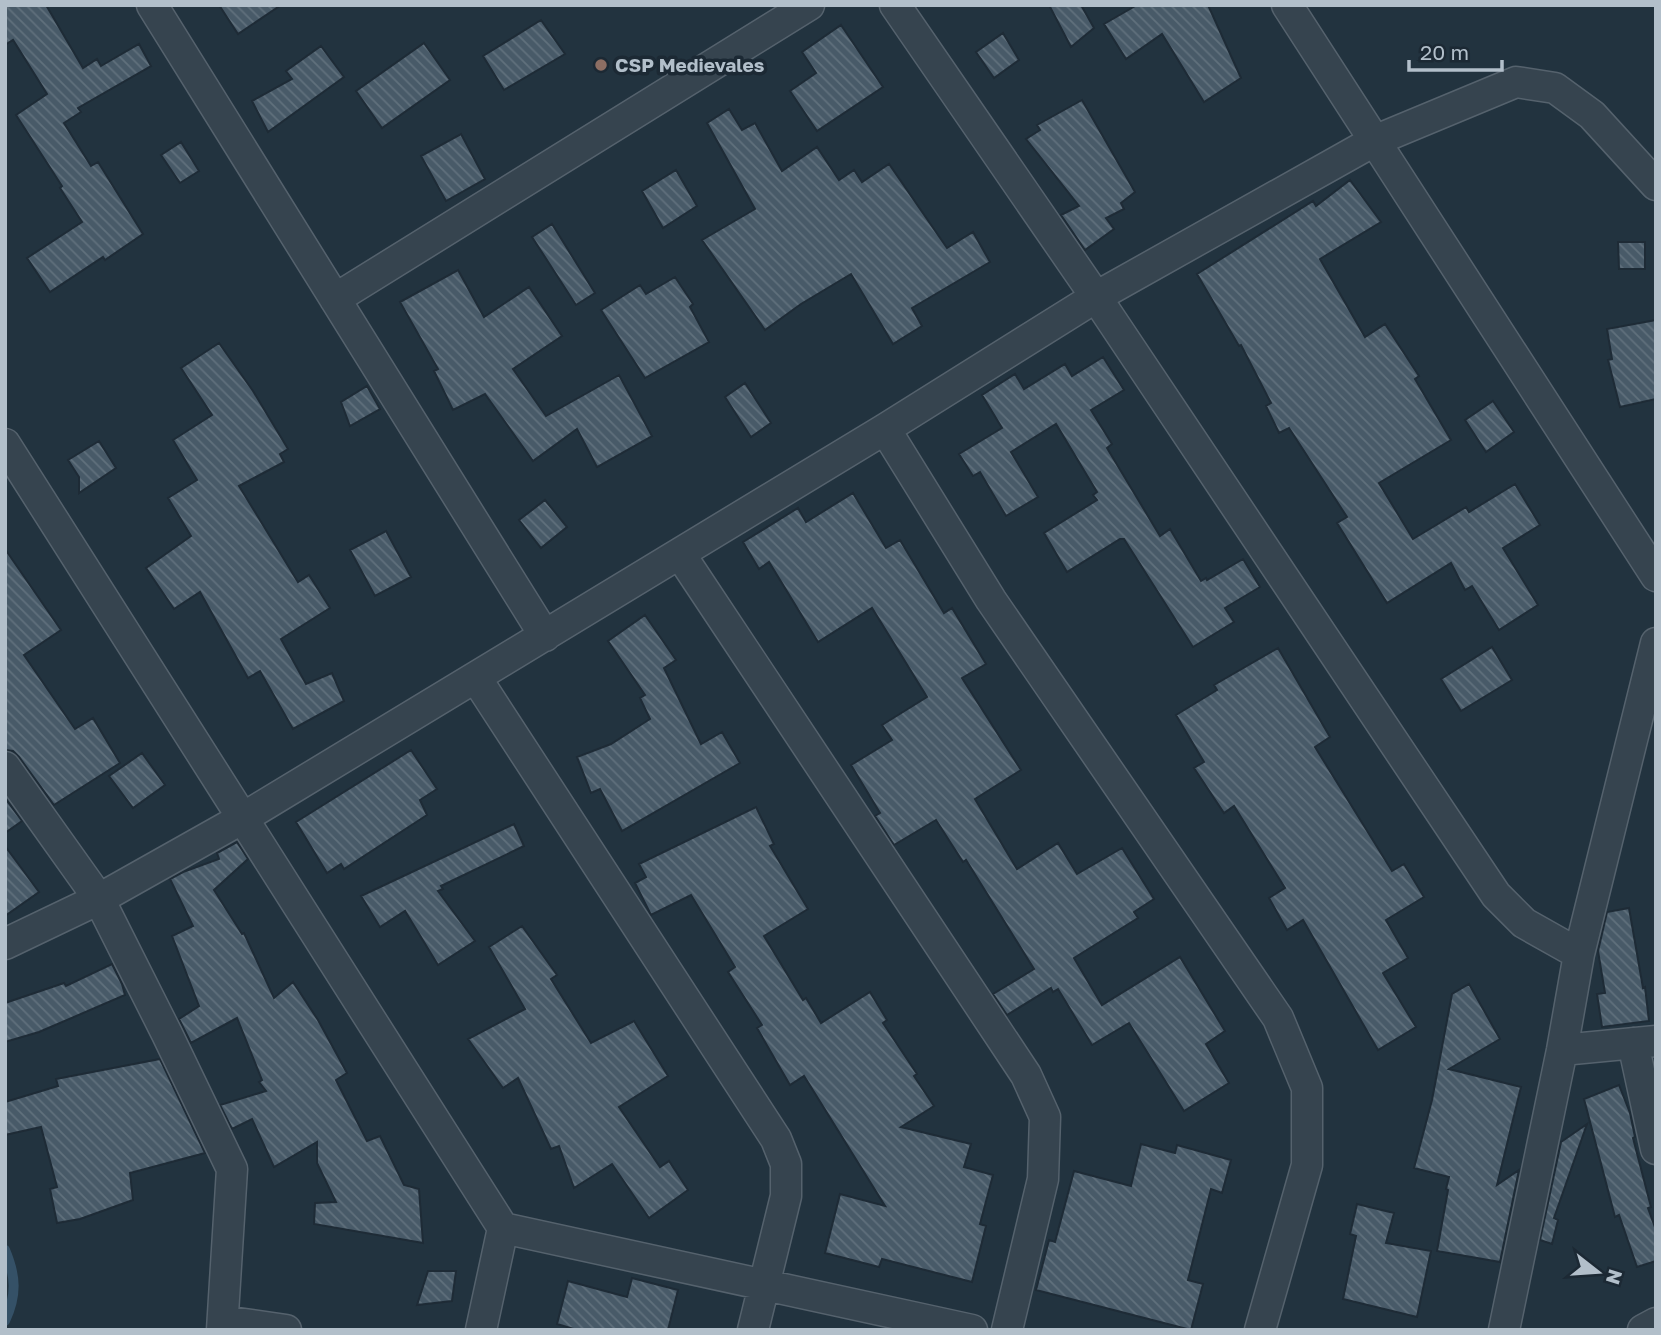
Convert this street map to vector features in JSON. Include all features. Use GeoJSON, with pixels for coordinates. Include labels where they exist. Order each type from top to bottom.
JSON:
{"type":"FeatureCollection","features":[{"type":"Feature","properties":{"kind":"street"},"geometry":{"type":"LineString","coordinates":[[152,5],[545,636]]}},
{"type":"Feature","properties":{"kind":"street"},"geometry":{"type":"LineString","coordinates":[[335,299],[810,5]]}},
{"type":"Feature","properties":{"kind":"street"},"geometry":{"type":"LineString","coordinates":[[895,5],[1096,297],[1496,895],[1524,923],[1579,954]]}},
{"type":"Feature","properties":{"kind":"street"},"geometry":{"type":"LineString","coordinates":[[1287,5],[1656,576]]}},
{"type":"Feature","properties":{"kind":"street"},"geometry":{"type":"LineString","coordinates":[[5,944],[99,899],[243,818],[885,429],[1096,297],[1374,141],[1516,82],[1555,88],[1592,115],[1656,185]]}},
{"type":"Feature","properties":{"kind":"street"},"geometry":{"type":"LineString","coordinates":[[885,429],[991,600],[1278,1018],[1307,1088],[1307,1165],[1260,1330]]}},
{"type":"Feature","properties":{"kind":"street"},"geometry":{"type":"LineString","coordinates":[[5,444],[502,1228],[481,1330]]}},
{"type":"Feature","properties":{"kind":"street"},"geometry":{"type":"LineString","coordinates":[[680,554],[1026,1075],[1045,1117],[1044,1180],[1007,1330]]}},
{"type":"Feature","properties":{"kind":"street"},"geometry":{"type":"LineString","coordinates":[[1504,1330],[1562,1050],[1579,954],[1656,643]]}},
{"type":"Feature","properties":{"kind":"street"},"geometry":{"type":"LineString","coordinates":[[477,677],[776,1139],[786,1164],[786,1196],[753,1330]]}},
{"type":"Feature","properties":{"kind":"street"},"geometry":{"type":"LineString","coordinates":[[5,767],[99,899],[232,1170],[223,1325],[286,1330]]}},
{"type":"Feature","properties":{"kind":"street"},"geometry":{"type":"LineString","coordinates":[[1562,1050],[1644,1042],[1656,1149]]}},
{"type":"Feature","properties":{"kind":"street"},"geometry":{"type":"LineString","coordinates":[[502,1228],[972,1330]]}},
{"type":"Feature","properties":{"kind":"street"},"geometry":{"type":"LineString","coordinates":[[1643,1330],[1656,1323]]}},
{"type":"Feature","properties":{"kind":"building"},"geometry":{"type":"Polygon","coordinates":[[[5,5],[46,5],[83,68],[97,59],[101,66],[139,44],[151,66],[78,108],[81,112],[64,123],[91,166],[98,162],[143,234],[50,292],[27,258],[82,222],[16,115],[47,94],[13,40],[5,45],[5,5]]]}},
{"type":"Feature","properties":{"kind":"building"},"geometry":{"type":"Polygon","coordinates":[[[219,5],[281,5],[238,34],[219,5]]]}},
{"type":"Feature","properties":{"kind":"building"},"geometry":{"type":"Polygon","coordinates":[[[1049,5],[1081,5],[1094,28],[1071,47],[1049,5]]]}},
{"type":"Feature","properties":{"kind":"building"},"geometry":{"type":"Polygon","coordinates":[[[1137,5],[1208,5],[1241,78],[1204,102],[1162,34],[1126,59],[1104,24],[1137,5]]]}},
{"type":"Feature","properties":{"kind":"building"},"geometry":{"type":"Polygon","coordinates":[[[541,20],[565,54],[504,90],[483,56],[541,20]]]}},
{"type":"Feature","properties":{"kind":"building"},"geometry":{"type":"Polygon","coordinates":[[[841,25],[883,87],[817,131],[790,91],[816,73],[802,52],[841,25]]]}},
{"type":"Feature","properties":{"kind":"building"},"geometry":{"type":"Polygon","coordinates":[[[1003,33],[1019,60],[994,78],[976,52],[1003,33]]]}},
{"type":"Feature","properties":{"kind":"building"},"geometry":{"type":"Polygon","coordinates":[[[424,43],[450,80],[382,128],[356,91],[424,43]]]}},
{"type":"Feature","properties":{"kind":"building"},"geometry":{"type":"Polygon","coordinates":[[[321,46],[344,77],[268,132],[252,101],[292,79],[286,71],[321,46]]]}},
{"type":"Feature","properties":{"kind":"building"},"geometry":{"type":"Polygon","coordinates":[[[1082,100],[1135,192],[1121,203],[1124,209],[1106,218],[1114,229],[1085,250],[1061,215],[1079,206],[1026,139],[1040,130],[1037,125],[1082,100]]]}},
{"type":"Feature","properties":{"kind":"building"},"geometry":{"type":"Polygon","coordinates":[[[729,109],[742,130],[755,123],[782,171],[817,147],[839,180],[854,170],[862,182],[889,164],[947,248],[973,232],[990,262],[912,308],[922,326],[893,344],[851,274],[801,304],[765,330],[702,240],[755,209],[707,123],[729,109]]]}},
{"type":"Feature","properties":{"kind":"building"},"geometry":{"type":"Polygon","coordinates":[[[461,134],[485,179],[446,201],[421,156],[461,134]]]}},
{"type":"Feature","properties":{"kind":"building"},"geometry":{"type":"Polygon","coordinates":[[[181,142],[199,171],[180,183],[161,155],[181,142]]]}},
{"type":"Feature","properties":{"kind":"building"},"geometry":{"type":"Polygon","coordinates":[[[676,170],[697,206],[663,228],[642,191],[676,170]]]}},
{"type":"Feature","properties":{"kind":"building"},"geometry":{"type":"Polygon","coordinates":[[[1350,180],[1381,222],[1320,259],[1365,337],[1385,324],[1419,376],[1415,379],[1451,440],[1379,483],[1413,539],[1466,507],[1469,512],[1515,484],[1540,525],[1503,548],[1538,605],[1499,630],[1472,586],[1465,590],[1451,563],[1387,603],[1337,523],[1347,517],[1289,428],[1279,433],[1266,406],[1271,403],[1241,345],[1239,346],[1197,274],[1313,201],[1316,206],[1350,180]]]}},
{"type":"Feature","properties":{"kind":"building"},"geometry":{"type":"Polygon","coordinates":[[[552,224],[595,293],[576,305],[532,237],[552,224]]]}},
{"type":"Feature","properties":{"kind":"building"},"geometry":{"type":"Polygon","coordinates":[[[1618,242],[1645,242],[1645,269],[1619,269],[1618,242]]]}},
{"type":"Feature","properties":{"kind":"building"},"geometry":{"type":"Polygon","coordinates":[[[458,270],[484,317],[529,287],[562,336],[513,369],[546,416],[619,375],[652,436],[597,467],[577,429],[533,461],[485,394],[453,410],[434,371],[438,369],[400,302],[458,270]]]}},
{"type":"Feature","properties":{"kind":"building"},"geometry":{"type":"Polygon","coordinates":[[[675,277],[693,304],[690,307],[709,342],[645,378],[601,310],[640,285],[646,294],[675,277]]]}},
{"type":"Feature","properties":{"kind":"building"},"geometry":{"type":"Polygon","coordinates":[[[1656,320],[1656,399],[1620,407],[1608,360],[1612,359],[1607,329],[1656,320]]]}},
{"type":"Feature","properties":{"kind":"building"},"geometry":{"type":"Polygon","coordinates":[[[219,343],[253,391],[288,449],[280,454],[284,462],[239,486],[298,582],[309,575],[330,608],[281,639],[306,684],[332,673],[344,701],[293,729],[260,671],[248,678],[200,592],[174,609],[146,568],[191,536],[168,498],[197,480],[173,440],[212,415],[181,368],[219,343]]]}},
{"type":"Feature","properties":{"kind":"building"},"geometry":{"type":"Polygon","coordinates":[[[1103,357],[1124,390],[1091,410],[1112,444],[1107,448],[1160,536],[1170,529],[1201,581],[1243,559],[1260,587],[1225,608],[1234,622],[1193,647],[1124,539],[1067,572],[1044,533],[1097,500],[1093,495],[1097,492],[1056,424],[1011,452],[1038,497],[1006,516],[980,472],[973,476],[959,454],[1002,428],[982,395],[1015,374],[1024,389],[1065,364],[1072,376],[1103,357]]]}},
{"type":"Feature","properties":{"kind":"building"},"geometry":{"type":"Polygon","coordinates":[[[745,383],[771,423],[751,437],[725,397],[745,383]]]}},
{"type":"Feature","properties":{"kind":"building"},"geometry":{"type":"Polygon","coordinates":[[[367,386],[380,409],[350,426],[341,402],[367,386]]]}},
{"type":"Feature","properties":{"kind":"building"},"geometry":{"type":"Polygon","coordinates":[[[1493,401],[1514,432],[1486,452],[1465,420],[1493,401]]]}},
{"type":"Feature","properties":{"kind":"building"},"geometry":{"type":"Polygon","coordinates":[[[99,441],[116,468],[79,493],[79,477],[68,460],[99,441]]]}},
{"type":"Feature","properties":{"kind":"building"},"geometry":{"type":"Polygon","coordinates":[[[853,493],[886,548],[900,540],[944,613],[952,608],[986,664],[962,678],[1021,770],[975,799],[1017,869],[1058,843],[1077,874],[1122,848],[1154,899],[1134,912],[1138,918],[1074,958],[1102,1005],[1180,957],[1225,1031],[1206,1044],[1229,1083],[1184,1111],[1129,1023],[1092,1045],[1058,989],[1053,992],[1051,988],[1007,1015],[993,994],[1034,969],[966,860],[963,862],[936,820],[894,845],[875,816],[880,813],[851,765],[892,740],[882,725],[927,697],[872,608],[818,642],[769,562],[759,569],[743,542],[798,508],[806,522],[853,493]]]}},
{"type":"Feature","properties":{"kind":"building"},"geometry":{"type":"Polygon","coordinates":[[[545,500],[567,527],[541,548],[519,520],[545,500]]]}},
{"type":"Feature","properties":{"kind":"building"},"geometry":{"type":"Polygon","coordinates":[[[386,531],[411,577],[375,596],[350,550],[386,531]]]}},
{"type":"Feature","properties":{"kind":"building"},"geometry":{"type":"Polygon","coordinates":[[[5,549],[61,630],[24,655],[75,729],[93,718],[120,763],[54,805],[19,757],[13,751],[5,750],[5,549]]]}},
{"type":"Feature","properties":{"kind":"building"},"geometry":{"type":"Polygon","coordinates":[[[645,615],[676,660],[664,668],[701,744],[722,732],[740,763],[622,831],[600,789],[591,793],[577,757],[611,744],[650,719],[640,698],[645,695],[608,641],[645,615]]]}},
{"type":"Feature","properties":{"kind":"building"},"geometry":{"type":"Polygon","coordinates":[[[1492,647],[1512,680],[1461,711],[1441,679],[1492,647]]]}},
{"type":"Feature","properties":{"kind":"building"},"geometry":{"type":"Polygon","coordinates":[[[1278,648],[1330,737],[1315,747],[1392,871],[1404,864],[1424,897],[1386,920],[1408,958],[1383,973],[1416,1027],[1378,1050],[1303,920],[1287,930],[1269,898],[1285,888],[1234,806],[1224,813],[1194,768],[1204,762],[1176,715],[1217,690],[1214,685],[1278,648]]]}},
{"type":"Feature","properties":{"kind":"building"},"geometry":{"type":"Polygon","coordinates":[[[411,750],[437,789],[420,800],[427,815],[344,869],[341,864],[327,873],[296,822],[411,750]]]}},
{"type":"Feature","properties":{"kind":"building"},"geometry":{"type":"Polygon","coordinates":[[[142,753],[165,785],[133,808],[109,776],[142,753]]]}},
{"type":"Feature","properties":{"kind":"building"},"geometry":{"type":"Polygon","coordinates":[[[5,798],[22,821],[5,833],[5,798]]]}},
{"type":"Feature","properties":{"kind":"building"},"geometry":{"type":"Polygon","coordinates":[[[756,807],[774,844],[770,846],[808,909],[764,936],[803,1000],[806,998],[821,1023],[870,992],[887,1020],[883,1023],[917,1074],[914,1076],[934,1106],[901,1127],[971,1144],[964,1167],[993,1175],[980,1224],[986,1226],[972,1282],[882,1259],[879,1267],[825,1253],[840,1194],[885,1206],[804,1076],[790,1085],[757,1028],[762,1025],[728,972],[735,967],[691,895],[651,915],[635,883],[646,877],[639,864],[756,807]]]}},
{"type":"Feature","properties":{"kind":"building"},"geometry":{"type":"Polygon","coordinates":[[[514,824],[524,846],[441,886],[443,889],[438,891],[475,941],[438,965],[405,911],[380,927],[361,896],[514,824]]]}},
{"type":"Feature","properties":{"kind":"building"},"geometry":{"type":"Polygon","coordinates":[[[237,842],[248,859],[214,890],[242,934],[244,933],[274,998],[293,982],[318,1020],[347,1073],[336,1080],[367,1141],[380,1136],[404,1185],[419,1189],[423,1243],[314,1224],[315,1203],[336,1202],[317,1163],[317,1142],[274,1167],[252,1119],[232,1129],[220,1105],[266,1091],[259,1082],[262,1080],[237,1018],[191,1043],[179,1019],[199,1006],[172,936],[193,926],[170,879],[219,859],[217,853],[237,842]]]}},
{"type":"Feature","properties":{"kind":"building"},"geometry":{"type":"Polygon","coordinates":[[[5,846],[39,892],[5,916],[5,846]]]}},
{"type":"Feature","properties":{"kind":"building"},"geometry":{"type":"Polygon","coordinates":[[[1629,908],[1649,1021],[1602,1027],[1597,994],[1605,993],[1598,951],[1607,912],[1629,908]]]}},
{"type":"Feature","properties":{"kind":"building"},"geometry":{"type":"Polygon","coordinates":[[[522,926],[557,975],[551,979],[591,1043],[634,1021],[668,1076],[619,1107],[660,1167],[669,1161],[688,1190],[649,1218],[612,1164],[574,1188],[559,1146],[551,1149],[518,1078],[503,1088],[468,1039],[525,1009],[489,947],[522,926]]]}},
{"type":"Feature","properties":{"kind":"building"},"geometry":{"type":"Polygon","coordinates":[[[112,964],[125,995],[39,1032],[5,1042],[5,1003],[64,983],[66,986],[112,964]]]}},
{"type":"Feature","properties":{"kind":"building"},"geometry":{"type":"Polygon","coordinates":[[[1469,984],[1500,1039],[1449,1069],[1521,1087],[1497,1185],[1519,1170],[1500,1262],[1437,1251],[1449,1177],[1414,1168],[1432,1100],[1452,994],[1469,984]]]}},
{"type":"Feature","properties":{"kind":"building"},"geometry":{"type":"Polygon","coordinates":[[[160,1059],[205,1153],[130,1173],[133,1200],[80,1219],[57,1223],[50,1189],[57,1187],[41,1127],[5,1135],[5,1102],[58,1086],[56,1079],[160,1059]]]}},
{"type":"Feature","properties":{"kind":"building"},"geometry":{"type":"Polygon","coordinates":[[[1619,1085],[1630,1113],[1635,1137],[1633,1138],[1651,1207],[1648,1208],[1656,1230],[1656,1261],[1637,1267],[1619,1215],[1615,1217],[1584,1099],[1619,1085]]]}},
{"type":"Feature","properties":{"kind":"building"},"geometry":{"type":"Polygon","coordinates":[[[1587,1124],[1554,1218],[1558,1220],[1552,1244],[1540,1240],[1561,1142],[1587,1124]]]}},
{"type":"Feature","properties":{"kind":"building"},"geometry":{"type":"Polygon","coordinates":[[[1141,1144],[1175,1153],[1177,1145],[1231,1160],[1222,1193],[1211,1189],[1188,1280],[1203,1284],[1191,1330],[1036,1290],[1049,1240],[1055,1242],[1074,1171],[1131,1186],[1141,1144]]]}},
{"type":"Feature","properties":{"kind":"building"},"geometry":{"type":"Polygon","coordinates":[[[1357,1204],[1394,1213],[1386,1243],[1431,1251],[1417,1317],[1343,1299],[1356,1236],[1350,1234],[1357,1204]]]}},
{"type":"Feature","properties":{"kind":"building"},"geometry":{"type":"Polygon","coordinates":[[[428,1271],[456,1271],[452,1301],[417,1305],[428,1271]]]}},
{"type":"Feature","properties":{"kind":"building"},"geometry":{"type":"Polygon","coordinates":[[[632,1278],[678,1290],[668,1330],[577,1330],[557,1324],[568,1281],[627,1297],[632,1278]]]}},
{"type":"Feature","properties":{"kind":"waterway"},"geometry":{"type":"LineString","coordinates":[[5,1250],[14,1286],[12,1303],[5,1321]]}},
{"type":"Feature","properties":{"kind":"place","name":"CSP Medievales"},"geometry":{"type":"Point","coordinates":[601,65]}}]}
